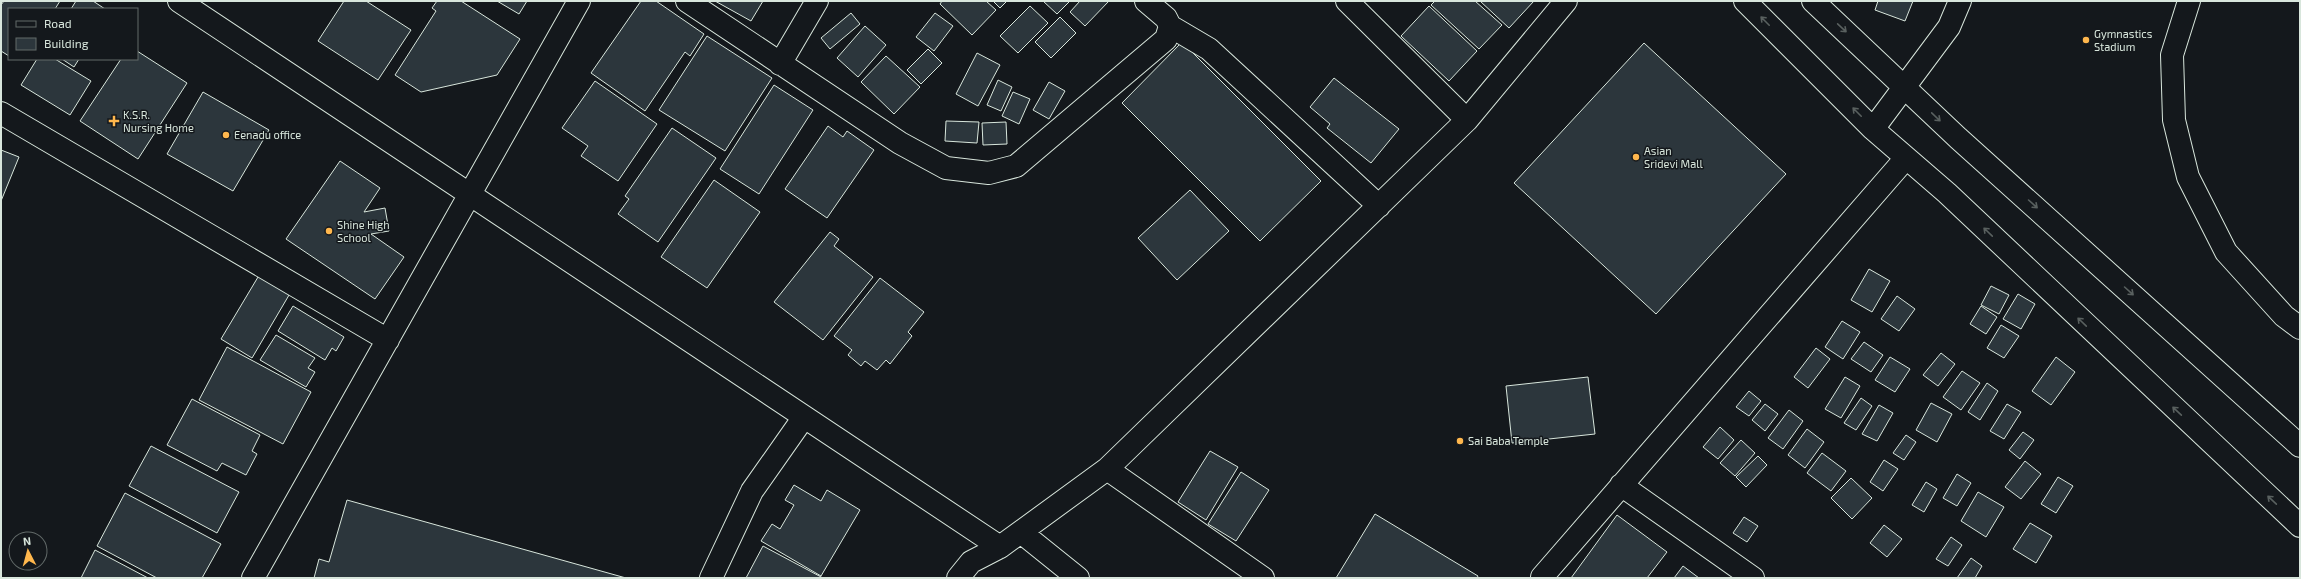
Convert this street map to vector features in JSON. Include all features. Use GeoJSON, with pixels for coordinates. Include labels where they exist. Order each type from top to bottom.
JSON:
{"type":"FeatureCollection","features":[{"type":"Feature","properties":{"kind":"street"},"geometry":{"type":"LineString","coordinates":[[179,1],[1000,547]]}},
{"type":"Feature","properties":{"kind":"street"},"geometry":{"type":"LineString","coordinates":[[253,578],[579,1]]}},
{"type":"Feature","properties":{"kind":"street"},"geometry":{"type":"LineString","coordinates":[[687,1],[900,143],[946,168],[989,173],[1016,166],[1047,142],[1166,39],[1170,26]]}},
{"type":"Feature","properties":{"kind":"street"},"geometry":{"type":"LineString","coordinates":[[780,64],[817,1]]}},
{"type":"Feature","properties":{"kind":"street"},"geometry":{"type":"LineString","coordinates":[[1146,1],[1166,18],[1170,26],[1209,50],[1379,206]]}},
{"type":"Feature","properties":{"kind":"street"},"geometry":{"type":"LineString","coordinates":[[1347,1],[1467,120]]}},
{"type":"Feature","properties":{"kind":"street"},"geometry":{"type":"LineString","coordinates":[[958,578],[971,562],[1000,547],[1022,533],[1107,469],[1467,120],[1566,1]]}},
{"type":"Feature","properties":{"kind":"street"},"geometry":{"type":"LineString","coordinates":[[1745,1],[1874,129],[1947,193],[2300,526]]}},
{"type":"Feature","properties":{"kind":"street"},"geometry":{"type":"LineString","coordinates":[[1813,1],[1906,87],[1958,138],[2300,446]]}},
{"type":"Feature","properties":{"kind":"street"},"geometry":{"type":"LineString","coordinates":[[1874,129],[1949,27],[1960,1]]}},
{"type":"Feature","properties":{"kind":"street"},"geometry":{"type":"LineString","coordinates":[[2189,1],[2172,55],[2174,120],[2188,177],[2226,252],[2284,316],[2300,328]]}},
{"type":"Feature","properties":{"kind":"street"},"geometry":{"type":"LineString","coordinates":[[1,113],[388,340]]}},
{"type":"Feature","properties":{"kind":"street"},"geometry":{"type":"LineString","coordinates":[[1543,578],[1621,485],[1906,158]]}},
{"type":"Feature","properties":{"kind":"street"},"geometry":{"type":"LineString","coordinates":[[711,578],[752,491],[804,417]]}},
{"type":"Feature","properties":{"kind":"street"},"geometry":{"type":"LineString","coordinates":[[1107,469],[1263,578]]}},
{"type":"Feature","properties":{"kind":"street"},"geometry":{"type":"LineString","coordinates":[[1621,485],[1753,578]]}},
{"type":"Feature","properties":{"kind":"street"},"geometry":{"type":"LineString","coordinates":[[1022,533],[1078,578]]}},
{"type":"Feature","properties":{"kind":"building"},"geometry":{"type":"Polygon","coordinates":[[[4,1],[60,1],[56,8],[8,8],[8,55],[1,51],[1,5],[4,1]]]}},
{"type":"Feature","properties":{"kind":"building"},"geometry":{"type":"Polygon","coordinates":[[[76,1],[93,1],[104,8],[72,8],[76,1]]]}},
{"type":"Feature","properties":{"kind":"building"},"geometry":{"type":"Polygon","coordinates":[[[344,1],[366,1],[411,30],[378,80],[318,41],[344,1]]]}},
{"type":"Feature","properties":{"kind":"building"},"geometry":{"type":"Polygon","coordinates":[[[437,1],[461,1],[520,39],[497,75],[421,92],[395,75],[436,11],[432,8],[437,1]]]}},
{"type":"Feature","properties":{"kind":"building"},"geometry":{"type":"Polygon","coordinates":[[[497,1],[527,1],[519,14],[497,1]]]}},
{"type":"Feature","properties":{"kind":"building"},"geometry":{"type":"Polygon","coordinates":[[[641,1],[656,1],[704,34],[690,56],[685,52],[645,111],[591,73],[641,1]]]}},
{"type":"Feature","properties":{"kind":"building"},"geometry":{"type":"Polygon","coordinates":[[[715,1],[763,1],[751,21],[715,1]]]}},
{"type":"Feature","properties":{"kind":"building"},"geometry":{"type":"Polygon","coordinates":[[[942,1],[986,1],[996,10],[972,35],[940,4],[942,1]]]}},
{"type":"Feature","properties":{"kind":"building"},"geometry":{"type":"Polygon","coordinates":[[[993,1],[1007,1],[1000,8],[993,1]]]}},
{"type":"Feature","properties":{"kind":"building"},"geometry":{"type":"Polygon","coordinates":[[[1043,1],[1070,1],[1057,14],[1043,1]]]}},
{"type":"Feature","properties":{"kind":"building"},"geometry":{"type":"Polygon","coordinates":[[[1080,1],[1109,1],[1085,26],[1070,12],[1080,1]]]}},
{"type":"Feature","properties":{"kind":"building"},"geometry":{"type":"Polygon","coordinates":[[[1435,1],[1475,1],[1502,25],[1479,49],[1431,5],[1435,1]]]}},
{"type":"Feature","properties":{"kind":"building"},"geometry":{"type":"Polygon","coordinates":[[[1480,1],[1534,1],[1509,28],[1480,1]]]}},
{"type":"Feature","properties":{"kind":"building"},"geometry":{"type":"Polygon","coordinates":[[[1878,1],[1913,1],[1905,21],[1875,10],[1878,1]]]}},
{"type":"Feature","properties":{"kind":"building"},"geometry":{"type":"Polygon","coordinates":[[[1030,6],[1048,23],[1018,53],[1000,36],[1030,6]]]}},
{"type":"Feature","properties":{"kind":"building"},"geometry":{"type":"Polygon","coordinates":[[[1429,6],[1477,51],[1449,81],[1401,36],[1429,6]]]}},
{"type":"Feature","properties":{"kind":"building"},"geometry":{"type":"Polygon","coordinates":[[[851,13],[860,24],[830,49],[821,38],[851,13]]]}},
{"type":"Feature","properties":{"kind":"building"},"geometry":{"type":"Polygon","coordinates":[[[935,13],[953,26],[934,51],[916,37],[935,13]]]}},
{"type":"Feature","properties":{"kind":"building"},"geometry":{"type":"Polygon","coordinates":[[[1060,17],[1076,33],[1051,58],[1035,42],[1060,17]]]}},
{"type":"Feature","properties":{"kind":"building"},"geometry":{"type":"Polygon","coordinates":[[[865,26],[886,45],[858,77],[837,58],[865,26]]]}},
{"type":"Feature","properties":{"kind":"building"},"geometry":{"type":"Polygon","coordinates":[[[707,36],[772,78],[725,151],[659,110],[707,36]]]}},
{"type":"Feature","properties":{"kind":"building"},"geometry":{"type":"Polygon","coordinates":[[[1182,42],[1321,181],[1260,241],[1122,103],[1182,42]]]}},
{"type":"Feature","properties":{"kind":"building","name":"Asian Sridevi Mall"},"geometry":{"type":"Polygon","coordinates":[[[1644,43],[1786,174],[1656,314],[1514,183],[1644,43]]]}},
{"type":"Feature","properties":{"kind":"building"},"geometry":{"type":"Polygon","coordinates":[[[928,49],[942,63],[921,84],[907,70],[928,49]]]}},
{"type":"Feature","properties":{"kind":"building"},"geometry":{"type":"Polygon","coordinates":[[[138,52],[187,83],[138,159],[80,121],[120,60],[138,60],[138,52]]]}},
{"type":"Feature","properties":{"kind":"building"},"geometry":{"type":"Polygon","coordinates":[[[977,53],[1000,65],[978,106],[956,94],[977,53]]]}},
{"type":"Feature","properties":{"kind":"building"},"geometry":{"type":"Polygon","coordinates":[[[886,56],[920,87],[894,114],[861,82],[886,56]]]}},
{"type":"Feature","properties":{"kind":"building"},"geometry":{"type":"Polygon","coordinates":[[[36,60],[57,60],[91,81],[70,115],[21,85],[36,60]]]}},
{"type":"Feature","properties":{"kind":"building"},"geometry":{"type":"Polygon","coordinates":[[[64,60],[78,60],[74,67],[64,60]]]}},
{"type":"Feature","properties":{"kind":"building"},"geometry":{"type":"Polygon","coordinates":[[[1334,78],[1399,129],[1371,163],[1327,128],[1330,124],[1310,107],[1334,78]]]}},
{"type":"Feature","properties":{"kind":"building"},"geometry":{"type":"Polygon","coordinates":[[[998,80],[1012,87],[1001,111],[987,105],[998,80]]]}},
{"type":"Feature","properties":{"kind":"building"},"geometry":{"type":"Polygon","coordinates":[[[595,81],[657,124],[618,181],[581,156],[588,146],[562,128],[595,81]]]}},
{"type":"Feature","properties":{"kind":"building"},"geometry":{"type":"Polygon","coordinates":[[[1049,82],[1065,91],[1049,119],[1033,110],[1049,82]]]}},
{"type":"Feature","properties":{"kind":"building"},"geometry":{"type":"Polygon","coordinates":[[[774,85],[813,110],[759,194],[720,169],[774,85]]]}},
{"type":"Feature","properties":{"kind":"building"},"geometry":{"type":"Polygon","coordinates":[[[203,92],[269,130],[233,191],[167,154],[203,92]]]}},
{"type":"Feature","properties":{"kind":"building"},"geometry":{"type":"Polygon","coordinates":[[[1013,92],[1030,99],[1019,124],[1002,116],[1013,92]]]}},
{"type":"Feature","properties":{"kind":"building"},"geometry":{"type":"Polygon","coordinates":[[[946,121],[979,122],[977,143],[945,141],[946,121]]]}},
{"type":"Feature","properties":{"kind":"building"},"geometry":{"type":"Polygon","coordinates":[[[1006,122],[1007,144],[983,145],[982,123],[1006,122]]]}},
{"type":"Feature","properties":{"kind":"building"},"geometry":{"type":"Polygon","coordinates":[[[828,126],[843,137],[847,131],[874,150],[827,218],[785,189],[828,126]]]}},
{"type":"Feature","properties":{"kind":"building"},"geometry":{"type":"Polygon","coordinates":[[[672,128],[716,158],[658,242],[618,214],[629,199],[625,196],[672,128]]]}},
{"type":"Feature","properties":{"kind":"building"},"geometry":{"type":"Polygon","coordinates":[[[1,150],[19,157],[1,201],[1,150]]]}},
{"type":"Feature","properties":{"kind":"building"},"geometry":{"type":"Polygon","coordinates":[[[340,161],[380,188],[364,212],[385,208],[389,231],[371,234],[404,257],[375,299],[286,239],[340,161]]]}},
{"type":"Feature","properties":{"kind":"building"},"geometry":{"type":"Polygon","coordinates":[[[714,180],[760,212],[707,288],[661,257],[714,180]]]}},
{"type":"Feature","properties":{"kind":"building"},"geometry":{"type":"Polygon","coordinates":[[[1190,190],[1229,231],[1177,280],[1138,238],[1190,190]]]}},
{"type":"Feature","properties":{"kind":"building"},"geometry":{"type":"Polygon","coordinates":[[[830,232],[839,239],[834,246],[873,277],[823,340],[774,302],[830,232]]]}},
{"type":"Feature","properties":{"kind":"building"},"geometry":{"type":"Polygon","coordinates":[[[1869,269],[1890,281],[1872,312],[1851,300],[1869,269]]]}},
{"type":"Feature","properties":{"kind":"building"},"geometry":{"type":"Polygon","coordinates":[[[261,272],[292,290],[252,358],[221,339],[261,272]]]}},
{"type":"Feature","properties":{"kind":"building"},"geometry":{"type":"Polygon","coordinates":[[[880,278],[924,312],[908,332],[912,336],[890,364],[886,360],[877,370],[865,361],[861,366],[848,355],[852,350],[834,336],[880,278]]]}},
{"type":"Feature","properties":{"kind":"building"},"geometry":{"type":"Polygon","coordinates":[[[1991,286],[2009,295],[1999,314],[1981,305],[1991,286]]]}},
{"type":"Feature","properties":{"kind":"building"},"geometry":{"type":"Polygon","coordinates":[[[2018,294],[2035,304],[2021,329],[2003,319],[2018,294]]]}},
{"type":"Feature","properties":{"kind":"building"},"geometry":{"type":"Polygon","coordinates":[[[1897,296],[1915,309],[1899,331],[1881,319],[1897,296]]]}},
{"type":"Feature","properties":{"kind":"building"},"geometry":{"type":"Polygon","coordinates":[[[293,306],[344,337],[336,351],[332,348],[325,360],[278,331],[293,306]]]}},
{"type":"Feature","properties":{"kind":"building"},"geometry":{"type":"Polygon","coordinates":[[[1981,306],[1997,317],[1986,334],[1970,324],[1981,306]]]}},
{"type":"Feature","properties":{"kind":"building"},"geometry":{"type":"Polygon","coordinates":[[[1842,321],[1860,332],[1843,359],[1825,347],[1842,321]]]}},
{"type":"Feature","properties":{"kind":"building"},"geometry":{"type":"Polygon","coordinates":[[[2001,325],[2019,336],[2004,358],[1987,348],[2001,325]]]}},
{"type":"Feature","properties":{"kind":"building"},"geometry":{"type":"Polygon","coordinates":[[[276,335],[315,358],[308,368],[315,372],[306,387],[260,360],[276,335]]]}},
{"type":"Feature","properties":{"kind":"building"},"geometry":{"type":"Polygon","coordinates":[[[1864,342],[1883,355],[1871,372],[1851,359],[1864,342]]]}},
{"type":"Feature","properties":{"kind":"building"},"geometry":{"type":"Polygon","coordinates":[[[227,347],[311,392],[283,444],[199,400],[227,347]]]}},
{"type":"Feature","properties":{"kind":"building"},"geometry":{"type":"Polygon","coordinates":[[[1816,348],[1830,359],[1808,388],[1794,377],[1816,348]]]}},
{"type":"Feature","properties":{"kind":"building"},"geometry":{"type":"Polygon","coordinates":[[[1941,353],[1955,364],[1938,386],[1923,375],[1941,353]]]}},
{"type":"Feature","properties":{"kind":"building"},"geometry":{"type":"Polygon","coordinates":[[[1890,357],[1910,369],[1895,392],[1875,380],[1890,357]]]}},
{"type":"Feature","properties":{"kind":"building"},"geometry":{"type":"Polygon","coordinates":[[[2056,357],[2075,372],[2051,405],[2032,391],[2056,357]]]}},
{"type":"Feature","properties":{"kind":"building"},"geometry":{"type":"Polygon","coordinates":[[[1962,371],[1980,383],[1961,410],[1943,397],[1962,371]]]}},
{"type":"Feature","properties":{"kind":"building"},"geometry":{"type":"Polygon","coordinates":[[[1588,377],[1595,434],[1512,443],[1506,386],[1588,377]]]}},
{"type":"Feature","properties":{"kind":"building"},"geometry":{"type":"Polygon","coordinates":[[[1845,377],[1860,386],[1841,418],[1825,409],[1845,377]]]}},
{"type":"Feature","properties":{"kind":"building"},"geometry":{"type":"Polygon","coordinates":[[[1987,383],[1998,391],[1980,420],[1968,412],[1987,383]]]}},
{"type":"Feature","properties":{"kind":"building"},"geometry":{"type":"Polygon","coordinates":[[[1749,391],[1761,401],[1749,416],[1736,407],[1749,391]]]}},
{"type":"Feature","properties":{"kind":"building"},"geometry":{"type":"Polygon","coordinates":[[[1861,398],[1872,406],[1856,430],[1844,423],[1861,398]]]}},
{"type":"Feature","properties":{"kind":"building"},"geometry":{"type":"Polygon","coordinates":[[[192,399],[260,435],[252,451],[257,454],[246,475],[222,463],[217,471],[167,445],[192,399]]]}},
{"type":"Feature","properties":{"kind":"building"},"geometry":{"type":"Polygon","coordinates":[[[1931,403],[1952,414],[1937,442],[1916,430],[1931,403]]]}},
{"type":"Feature","properties":{"kind":"building"},"geometry":{"type":"Polygon","coordinates":[[[1765,404],[1778,414],[1765,431],[1752,420],[1765,404]]]}},
{"type":"Feature","properties":{"kind":"building"},"geometry":{"type":"Polygon","coordinates":[[[2007,404],[2021,412],[2004,439],[1990,431],[2007,404]]]}},
{"type":"Feature","properties":{"kind":"building"},"geometry":{"type":"Polygon","coordinates":[[[1879,405],[1893,413],[1877,441],[1862,434],[1879,405]]]}},
{"type":"Feature","properties":{"kind":"building"},"geometry":{"type":"Polygon","coordinates":[[[1789,410],[1803,421],[1783,449],[1768,438],[1789,410]]]}},
{"type":"Feature","properties":{"kind":"building"},"geometry":{"type":"Polygon","coordinates":[[[1720,427],[1734,440],[1718,459],[1703,447],[1720,427]]]}},
{"type":"Feature","properties":{"kind":"building"},"geometry":{"type":"Polygon","coordinates":[[[1807,429],[1824,442],[1805,468],[1788,455],[1807,429]]]}},
{"type":"Feature","properties":{"kind":"building"},"geometry":{"type":"Polygon","coordinates":[[[2023,432],[2034,440],[2020,459],[2009,450],[2023,432]]]}},
{"type":"Feature","properties":{"kind":"building"},"geometry":{"type":"Polygon","coordinates":[[[1906,435],[1916,442],[1904,460],[1893,453],[1906,435]]]}},
{"type":"Feature","properties":{"kind":"building"},"geometry":{"type":"Polygon","coordinates":[[[1741,440],[1755,453],[1735,476],[1720,463],[1741,440]]]}},
{"type":"Feature","properties":{"kind":"building"},"geometry":{"type":"Polygon","coordinates":[[[151,446],[239,492],[217,533],[129,486],[151,446]]]}},
{"type":"Feature","properties":{"kind":"building"},"geometry":{"type":"Polygon","coordinates":[[[1210,451],[1238,467],[1206,520],[1178,502],[1210,451]]]}},
{"type":"Feature","properties":{"kind":"building"},"geometry":{"type":"Polygon","coordinates":[[[1822,453],[1846,471],[1831,491],[1807,473],[1822,453]]]}},
{"type":"Feature","properties":{"kind":"building"},"geometry":{"type":"Polygon","coordinates":[[[1758,456],[1767,465],[1746,487],[1736,477],[1758,456]]]}},
{"type":"Feature","properties":{"kind":"building"},"geometry":{"type":"Polygon","coordinates":[[[1884,460],[1898,469],[1883,491],[1870,482],[1884,460]]]}},
{"type":"Feature","properties":{"kind":"building"},"geometry":{"type":"Polygon","coordinates":[[[2025,461],[2041,474],[2021,499],[2005,487],[2025,461]]]}},
{"type":"Feature","properties":{"kind":"building"},"geometry":{"type":"Polygon","coordinates":[[[1241,472],[1269,490],[1236,541],[1208,524],[1241,472]]]}},
{"type":"Feature","properties":{"kind":"building"},"geometry":{"type":"Polygon","coordinates":[[[1957,474],[1971,483],[1957,506],[1943,498],[1957,474]]]}},
{"type":"Feature","properties":{"kind":"building"},"geometry":{"type":"Polygon","coordinates":[[[2058,477],[2073,486],[2056,513],[2041,504],[2058,477]]]}},
{"type":"Feature","properties":{"kind":"building"},"geometry":{"type":"Polygon","coordinates":[[[1851,478],[1872,498],[1852,519],[1831,498],[1851,478]]]}},
{"type":"Feature","properties":{"kind":"building"},"geometry":{"type":"Polygon","coordinates":[[[1926,482],[1937,489],[1924,512],[1912,505],[1926,482]]]}},
{"type":"Feature","properties":{"kind":"building"},"geometry":{"type":"Polygon","coordinates":[[[794,485],[821,501],[827,490],[860,510],[821,576],[761,541],[772,524],[780,529],[794,505],[785,500],[794,485]]]}},
{"type":"Feature","properties":{"kind":"building"},"geometry":{"type":"Polygon","coordinates":[[[1978,492],[2004,507],[1986,537],[1961,521],[1978,492]]]}},
{"type":"Feature","properties":{"kind":"building"},"geometry":{"type":"Polygon","coordinates":[[[125,493],[221,544],[202,578],[157,578],[97,546],[125,493]]]}},
{"type":"Feature","properties":{"kind":"building"},"geometry":{"type":"Polygon","coordinates":[[[347,500],[626,578],[314,578],[319,559],[329,562],[347,500]]]}},
{"type":"Feature","properties":{"kind":"building"},"geometry":{"type":"Polygon","coordinates":[[[1375,514],[1478,576],[1477,578],[1336,578],[1375,514]]]}},
{"type":"Feature","properties":{"kind":"building"},"geometry":{"type":"Polygon","coordinates":[[[1617,515],[1667,552],[1647,578],[1571,578],[1617,515]]]}},
{"type":"Feature","properties":{"kind":"building"},"geometry":{"type":"Polygon","coordinates":[[[1744,517],[1758,526],[1747,542],[1733,533],[1744,517]]]}},
{"type":"Feature","properties":{"kind":"building"},"geometry":{"type":"Polygon","coordinates":[[[2030,523],[2052,536],[2036,563],[2013,549],[2030,523]]]}},
{"type":"Feature","properties":{"kind":"building"},"geometry":{"type":"Polygon","coordinates":[[[1884,525],[1902,539],[1887,557],[1870,543],[1884,525]]]}},
{"type":"Feature","properties":{"kind":"building"},"geometry":{"type":"Polygon","coordinates":[[[1951,537],[1962,545],[1948,566],[1936,559],[1951,537]]]}},
{"type":"Feature","properties":{"kind":"building"},"geometry":{"type":"Polygon","coordinates":[[[763,546],[823,578],[746,578],[763,546]]]}},
{"type":"Feature","properties":{"kind":"building"},"geometry":{"type":"Polygon","coordinates":[[[95,550],[148,578],[81,578],[95,550]]]}},
{"type":"Feature","properties":{"kind":"building"},"geometry":{"type":"Polygon","coordinates":[[[1971,558],[1982,566],[1975,578],[1957,578],[1971,558]]]}},
{"type":"Feature","properties":{"kind":"building"},"geometry":{"type":"Polygon","coordinates":[[[1683,566],[1699,578],[1674,578],[1683,566]]]}},
{"type":"Feature","properties":{"kind":"place","name":"Gymnastics Stadium"},"geometry":{"type":"Point","coordinates":[2086,40]}},
{"type":"Feature","properties":{"kind":"place","name":"K.S.R. Nursing Home"},"geometry":{"type":"Point","coordinates":[114,121]}},
{"type":"Feature","properties":{"kind":"place","name":"Eenadu office"},"geometry":{"type":"Point","coordinates":[226,135]}},
{"type":"Feature","properties":{"kind":"place","name":"Asian Sridevi Mall"},"geometry":{"type":"Point","coordinates":[1636,157]}},
{"type":"Feature","properties":{"kind":"place","name":"Shine High School"},"geometry":{"type":"Point","coordinates":[329,231]}},
{"type":"Feature","properties":{"kind":"place","name":"Sai Baba Temple"},"geometry":{"type":"Point","coordinates":[1460,441]}}]}
